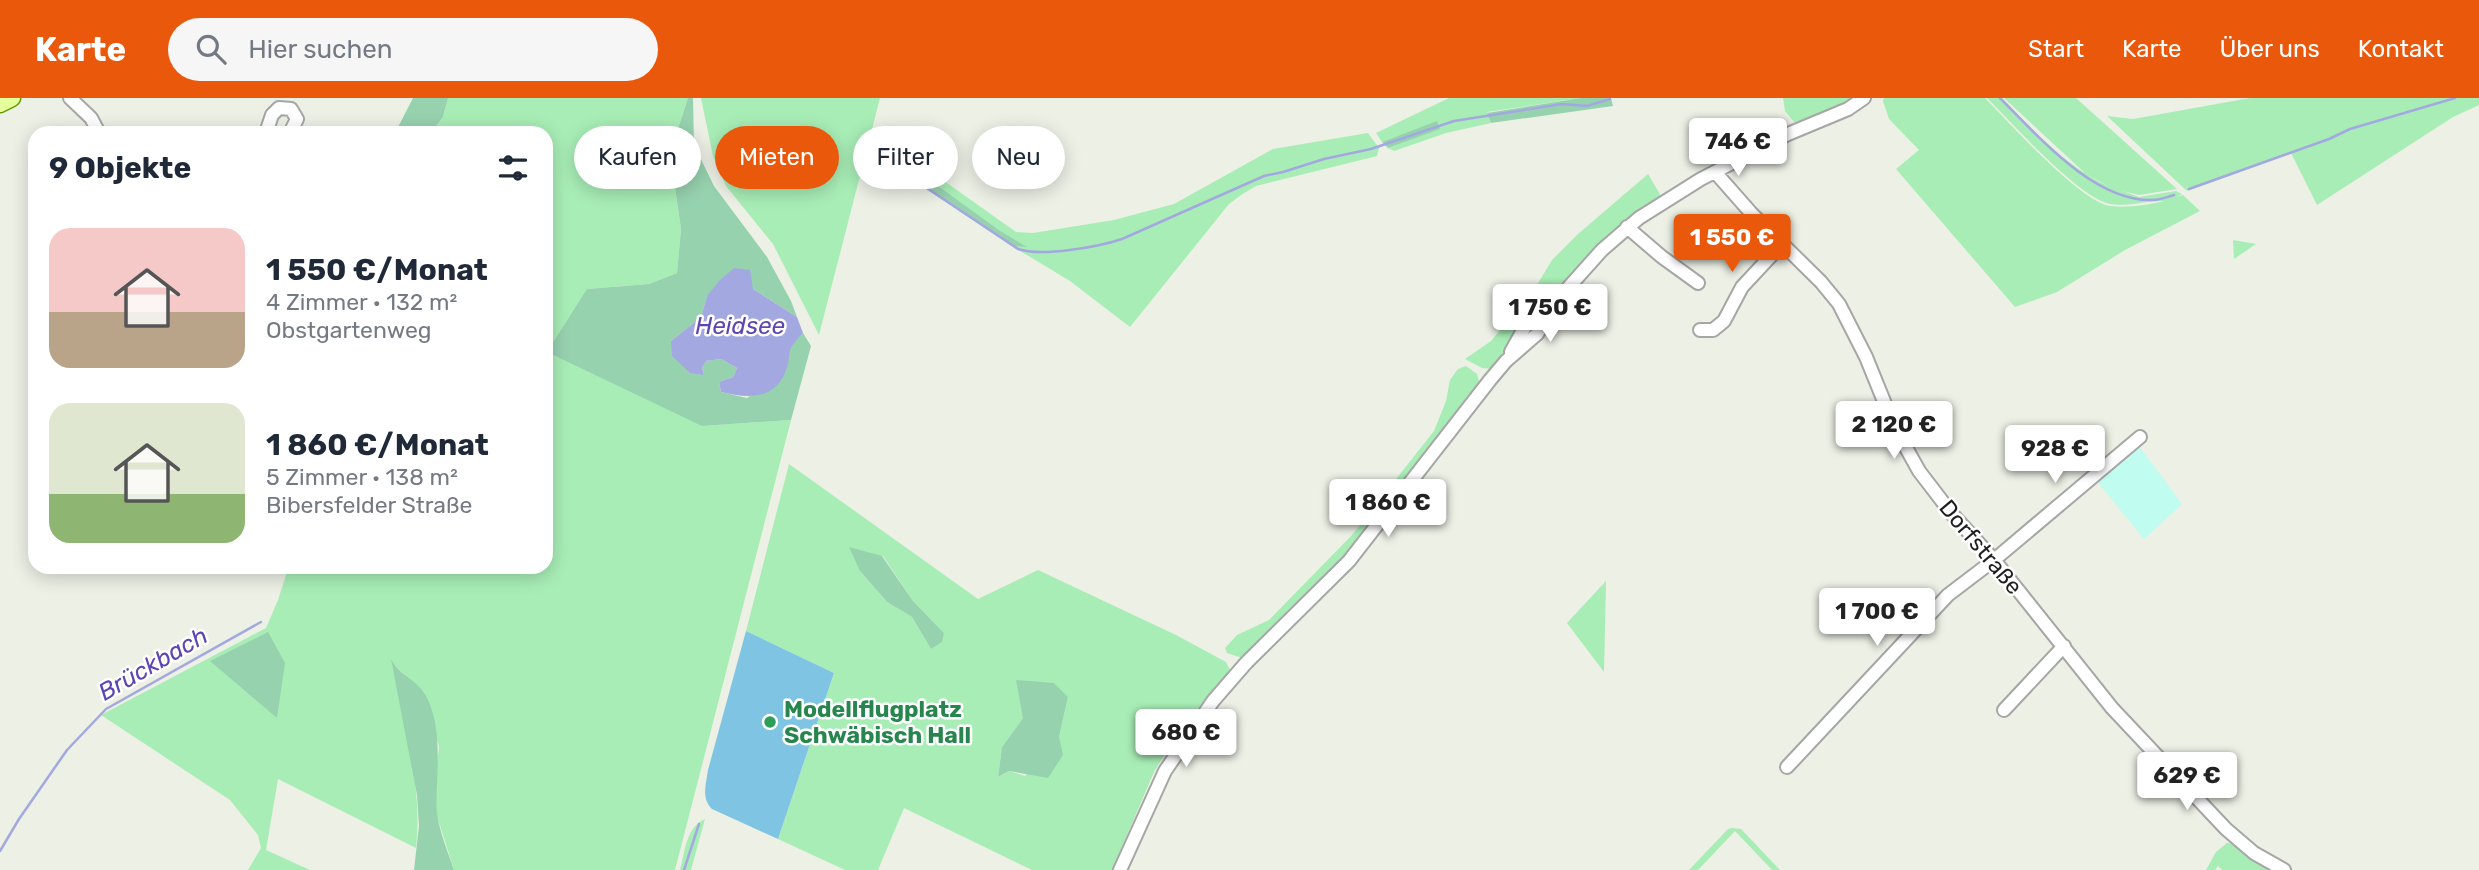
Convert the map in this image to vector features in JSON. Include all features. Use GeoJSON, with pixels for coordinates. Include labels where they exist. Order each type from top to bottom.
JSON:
{"type":"FeatureCollection","features":[{"type":"Feature","properties":{"kind":"main road"},"geometry":{"type":"LineString","coordinates":[[0,104],[12,98]]}},
{"type":"Feature","properties":{"kind":"street"},"geometry":{"type":"LineString","coordinates":[[70,98],[92,118]]}},
{"type":"Feature","properties":{"kind":"street"},"geometry":{"type":"LineString","coordinates":[[88,98],[96,126]]}},
{"type":"Feature","properties":{"kind":"street"},"geometry":{"type":"LineString","coordinates":[[1120,870],[1165,771],[1213,701],[1246,663],[1349,561],[1506,361],[1526,325],[1559,298],[1602,250],[1627,227],[1659,203],[1788,134],[1848,109],[1864,98]]}},
{"type":"Feature","properties":{"kind":"street"},"geometry":{"type":"LineString","coordinates":[[269,126],[272,115],[279,108],[291,109],[297,119],[294,126]]}},
{"type":"Feature","properties":{"kind":"street","name":"Dorfstraße"},"geometry":{"type":"LineString","coordinates":[[1715,172],[1839,304],[1861,346],[1894,426],[1919,471],[1952,514],[1994,560],[2120,717],[2226,829],[2254,853],[2284,870]]}},
{"type":"Feature","properties":{"kind":"street"},"geometry":{"type":"LineString","coordinates":[[1627,227],[1698,283]]}},
{"type":"Feature","properties":{"kind":"street"},"geometry":{"type":"LineString","coordinates":[[1700,330],[1713,330],[1724,321],[1742,287],[1782,244]]}},
{"type":"Feature","properties":{"kind":"street"},"geometry":{"type":"LineString","coordinates":[[1787,767],[1948,595],[1994,560],[2140,437]]}},
{"type":"Feature","properties":{"kind":"street"},"geometry":{"type":"LineString","coordinates":[[2004,710],[2064,646]]}},
{"type":"Feature","properties":{"kind":"green space"},"geometry":{"type":"Polygon","coordinates":[[[413,98],[448,98],[443,117],[436,126],[399,126],[413,98]]]}},
{"type":"Feature","properties":{"kind":"green space"},"geometry":{"type":"Polygon","coordinates":[[[448,98],[688,98],[679,126],[574,126],[574,189],[675,189],[681,229],[677,273],[649,284],[587,289],[702,426],[791,420],[675,870],[454,870],[437,816],[436,774],[439,747],[424,692],[392,663],[415,778],[416,848],[278,779],[266,850],[310,870],[248,870],[261,848],[258,835],[230,800],[101,715],[266,628],[286,574],[553,574],[553,126],[436,126],[443,117],[448,98]]]}},
{"type":"Feature","properties":{"kind":"green space"},"geometry":{"type":"Polygon","coordinates":[[[688,98],[693,98],[694,126],[679,126],[688,98]]]}},
{"type":"Feature","properties":{"kind":"green space"},"geometry":{"type":"Polygon","coordinates":[[[701,98],[880,98],[873,126],[853,126],[853,189],[857,189],[819,335],[773,244],[728,189],[839,189],[839,126],[715,126],[715,161],[701,98]]]}},
{"type":"Feature","properties":{"kind":"green space"},"geometry":{"type":"Polygon","coordinates":[[[1449,98],[1581,98],[1487,112],[1491,123],[1446,133],[1394,151],[1388,148],[1439,129],[1437,122],[1382,142],[1376,133],[1449,98]]]}},
{"type":"Feature","properties":{"kind":"green space"},"geometry":{"type":"Polygon","coordinates":[[[1581,98],[1611,98],[1613,106],[1491,123],[1487,113],[1581,98]]]}},
{"type":"Feature","properties":{"kind":"green space"},"geometry":{"type":"Polygon","coordinates":[[[1783,98],[1852,98],[1809,120],[1794,122],[1785,111],[1783,98]]]}},
{"type":"Feature","properties":{"kind":"green space"},"geometry":{"type":"Polygon","coordinates":[[[1884,98],[1985,98],[2063,176],[2097,201],[2124,207],[2164,201],[2117,205],[2097,199],[2046,158],[1987,98],[2002,98],[2052,148],[2085,173],[2004,98],[2076,98],[2177,189],[2139,195],[2123,191],[2139,197],[2176,191],[2182,194],[2177,197],[2183,195],[2200,211],[2125,250],[2057,292],[2015,307],[1896,169],[1919,150],[1889,119],[1884,98]]]}},
{"type":"Feature","properties":{"kind":"green space"},"geometry":{"type":"Polygon","coordinates":[[[2250,98],[2479,98],[2479,105],[2453,117],[2317,205],[2291,153],[2187,191],[2107,116],[2133,119],[2250,98]]]}},
{"type":"Feature","properties":{"kind":"green space"},"geometry":{"type":"Polygon","coordinates":[[[1437,121],[1440,129],[1388,148],[1382,142],[1437,121]]]}},
{"type":"Feature","properties":{"kind":"green space"},"geometry":{"type":"Polygon","coordinates":[[[1368,133],[1379,148],[1377,156],[1256,186],[1241,195],[1229,204],[1130,327],[1070,281],[1012,246],[1025,246],[943,189],[955,189],[1016,232],[1033,233],[1114,220],[1174,204],[1273,149],[1368,133]]]}},
{"type":"Feature","properties":{"kind":"green space"},"geometry":{"type":"Polygon","coordinates":[[[701,159],[715,189],[767,257],[797,317],[753,289],[707,296],[701,317],[671,341],[704,375],[702,368],[706,361],[721,359],[737,368],[733,377],[719,382],[721,392],[747,398],[785,373],[789,346],[803,333],[811,346],[791,420],[702,426],[553,355],[553,343],[587,289],[649,284],[677,273],[681,229],[675,189],[701,189],[701,159]]]}},
{"type":"Feature","properties":{"kind":"green space"},"geometry":{"type":"Polygon","coordinates":[[[1648,174],[1661,196],[1621,226],[1572,278],[1534,311],[1519,328],[1492,369],[1482,368],[1465,359],[1491,341],[1537,285],[1552,260],[1648,174]]]}},
{"type":"Feature","properties":{"kind":"green space"},"geometry":{"type":"Polygon","coordinates":[[[926,189],[943,189],[1027,247],[1012,246],[926,189]]]}},
{"type":"Feature","properties":{"kind":"green space"},"geometry":{"type":"Polygon","coordinates":[[[2233,240],[2256,244],[2234,259],[2233,240]]]}},
{"type":"Feature","properties":{"kind":"green space"},"geometry":{"type":"Polygon","coordinates":[[[1466,366],[1477,374],[1480,385],[1377,521],[1245,659],[1227,653],[1225,648],[1237,635],[1269,620],[1352,535],[1434,431],[1446,401],[1450,380],[1458,369],[1466,366]]]}},
{"type":"Feature","properties":{"kind":"green space"},"geometry":{"type":"Polygon","coordinates":[[[789,464],[978,599],[1038,570],[1176,635],[1226,662],[1230,670],[1179,731],[1154,772],[1112,870],[1032,870],[904,808],[878,870],[845,870],[778,839],[834,673],[746,631],[789,464]],[[883,556],[860,571],[887,602],[912,617],[931,649],[944,633],[913,601],[883,556]],[[1068,697],[1023,718],[1002,747],[998,777],[1009,771],[1025,776],[1059,737],[1068,697]]]}},
{"type":"Feature","properties":{"kind":"green space"},"geometry":{"type":"Polygon","coordinates":[[[849,547],[882,556],[913,601],[944,633],[942,642],[931,649],[912,617],[887,602],[860,571],[849,547]]]}},
{"type":"Feature","properties":{"kind":"green space"},"geometry":{"type":"Polygon","coordinates":[[[1606,581],[1604,672],[1567,623],[1606,581]]]}},
{"type":"Feature","properties":{"kind":"green space"},"geometry":{"type":"Polygon","coordinates":[[[268,632],[285,663],[277,718],[210,661],[268,632]]]}},
{"type":"Feature","properties":{"kind":"green space"},"geometry":{"type":"Polygon","coordinates":[[[391,659],[422,689],[431,708],[438,752],[437,812],[454,870],[414,870],[419,826],[417,795],[391,659]]]}},
{"type":"Feature","properties":{"kind":"green space"},"geometry":{"type":"Polygon","coordinates":[[[1016,680],[1054,683],[1068,697],[1059,737],[1063,755],[1048,778],[1009,771],[998,777],[1002,747],[1023,718],[1016,680]]]}},
{"type":"Feature","properties":{"kind":"green space"},"geometry":{"type":"Polygon","coordinates":[[[705,819],[691,870],[680,870],[690,834],[705,819]]]}},
{"type":"Feature","properties":{"kind":"green space"},"geometry":{"type":"Polygon","coordinates":[[[1732,828],[1741,829],[1780,870],[1772,870],[1735,831],[1698,870],[1689,870],[1732,828]]]}},
{"type":"Feature","properties":{"kind":"green space"},"geometry":{"type":"Polygon","coordinates":[[[2227,843],[2237,843],[2272,870],[2222,870],[2218,866],[2215,870],[2206,870],[2216,852],[2227,843]]]}},
{"type":"Feature","properties":{"kind":"shaded area"},"geometry":{"type":"Polygon","coordinates":[[[2138,445],[2182,504],[2144,539],[2096,480],[2138,445]]]}},
{"type":"Feature","properties":{"kind":"shaded area","name":"Modellflugplatz Schwäbisch Hall"},"geometry":{"type":"Polygon","coordinates":[[[746,631],[834,673],[778,839],[712,809],[705,796],[708,770],[746,631]]]}},
{"type":"Feature","properties":{"kind":"water","name":"Heidsee"},"geometry":{"type":"Polygon","coordinates":[[[734,268],[750,270],[753,289],[797,317],[803,333],[790,349],[785,373],[780,382],[773,389],[758,395],[739,396],[721,392],[719,382],[733,377],[737,368],[721,359],[706,361],[702,368],[704,375],[690,373],[672,356],[671,341],[701,317],[707,296],[734,268]]]}},
{"type":"Feature","properties":{"kind":"waterway"},"geometry":{"type":"LineString","coordinates":[[2000,98],[2050,148],[2089,179],[2131,198],[2156,200],[2174,195]]}},
{"type":"Feature","properties":{"kind":"waterway"},"geometry":{"type":"LineString","coordinates":[[2189,189],[2350,129],[2455,98]]}},
{"type":"Feature","properties":{"kind":"waterway"},"geometry":{"type":"LineString","coordinates":[[928,189],[1018,249],[1041,252],[1085,248],[1122,239],[1264,176],[1371,149],[1454,121],[1562,104],[1587,106],[1610,99]]}},
{"type":"Feature","properties":{"kind":"waterway","name":"Brückbach"},"geometry":{"type":"LineString","coordinates":[[0,851],[67,750],[106,709],[261,622]]}},
{"type":"Feature","properties":{"kind":"waterway"},"geometry":{"type":"LineString","coordinates":[[684,870],[699,824]]}},
{"type":"Feature","properties":{"kind":"place","name":"Modellflugplatz Schwäbisch Hall"},"geometry":{"type":"Point","coordinates":[770,722]}}]}
